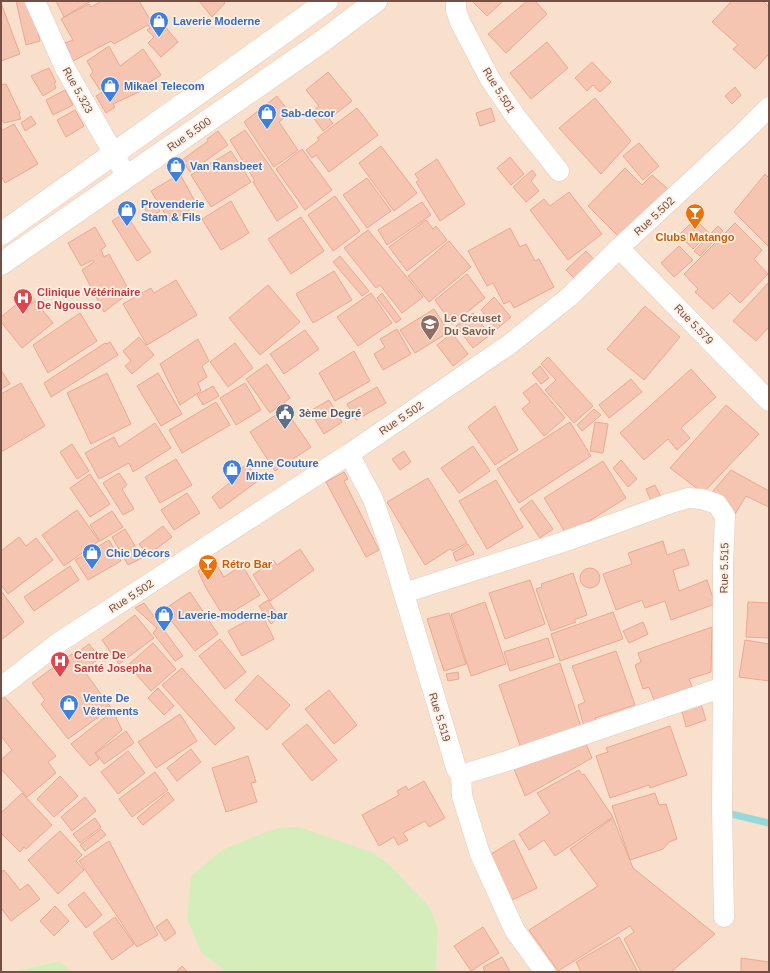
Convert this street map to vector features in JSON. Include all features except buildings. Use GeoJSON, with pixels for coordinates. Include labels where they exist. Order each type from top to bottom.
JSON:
{"type":"FeatureCollection","features":[{"type":"Feature","properties":{"kind":"main road"},"geometry":{"type":"LineString","coordinates":[[1,234],[250,58],[327,1]]}},
{"type":"Feature","properties":{"kind":"main road","name":"Rue 5.500"},"geometry":{"type":"LineString","coordinates":[[1,264],[311,49],[376,1]]}},
{"type":"Feature","properties":{"kind":"street","name":"Rue 5.323"},"geometry":{"type":"LineString","coordinates":[[35,1],[65,68],[127,177]]}},
{"type":"Feature","properties":{"kind":"street","name":"Rue 5.501"},"geometry":{"type":"LineString","coordinates":[[456,1],[456,10],[460,22],[490,79],[516,117],[559,171]]}},
{"type":"Feature","properties":{"kind":"street","name":"Rue 5.502"},"geometry":{"type":"LineString","coordinates":[[1,687],[58,643],[349,454],[510,344],[569,298],[619,248],[769,107]]}},
{"type":"Feature","properties":{"kind":"street","name":"Rue 5.579"},"geometry":{"type":"LineString","coordinates":[[619,248],[769,401]]}},
{"type":"Feature","properties":{"kind":"street","name":"Rue 5.519"},"geometry":{"type":"LineString","coordinates":[[349,454],[373,499],[404,593],[456,768],[461,775],[462,796],[480,854],[515,931],[545,972]]}},
{"type":"Feature","properties":{"kind":"street","name":"Rue 5.515"},"geometry":{"type":"LineString","coordinates":[[404,593],[563,542],[688,498],[702,499],[717,504],[725,516],[722,809],[724,917]]}},
{"type":"Feature","properties":{"kind":"street"},"geometry":{"type":"LineString","coordinates":[[461,775],[510,760],[723,687]]}},
{"type":"Feature","properties":{"kind":"shaded area"},"geometry":{"type":"Polygon","coordinates":[[[1,1],[769,1],[769,972],[436,972],[438,929],[431,909],[390,865],[374,853],[260,834],[222,850],[191,876],[202,954],[222,968],[223,972],[71,972],[58,961],[16,972],[1,972],[1,1]]]}},
{"type":"Feature","properties":{"kind":"green space"},"geometry":{"type":"Polygon","coordinates":[[[299,827],[374,853],[390,865],[431,909],[438,929],[436,972],[223,972],[222,968],[202,954],[187,918],[191,876],[222,850],[260,834],[279,828],[299,827]]]}},
{"type":"Feature","properties":{"kind":"green space"},"geometry":{"type":"Polygon","coordinates":[[[59,961],[71,972],[16,972],[19,970],[59,961]]]}},
{"type":"Feature","properties":{"kind":"waterway"},"geometry":{"type":"LineString","coordinates":[[727,813],[769,823]]}},
{"type":"Feature","properties":{"kind":"place","name":"Laverie Moderne"},"geometry":{"type":"Point","coordinates":[159,38]}},
{"type":"Feature","properties":{"kind":"place","name":"Mikael Telecom"},"geometry":{"type":"Point","coordinates":[110,103]}},
{"type":"Feature","properties":{"kind":"place","name":"Sab-decor"},"geometry":{"type":"Point","coordinates":[267,130]}},
{"type":"Feature","properties":{"kind":"place","name":"Van Ransbeet"},"geometry":{"type":"Point","coordinates":[176,183]}},
{"type":"Feature","properties":{"kind":"place","name":"Provenderie Stam & Fils"},"geometry":{"type":"Point","coordinates":[127,227]}},
{"type":"Feature","properties":{"kind":"place","name":"Clubs Matango"},"geometry":{"type":"Point","coordinates":[695,230]}},
{"type":"Feature","properties":{"kind":"place","name":"Clinique Vétérinaire De Ngousso"},"geometry":{"type":"Point","coordinates":[23,315]}},
{"type":"Feature","properties":{"kind":"place","name":"Le Creuset Du Savoir"},"geometry":{"type":"Point","coordinates":[430,341]}},
{"type":"Feature","properties":{"kind":"place","name":"3ème Degré"},"geometry":{"type":"Point","coordinates":[285,430]}},
{"type":"Feature","properties":{"kind":"place","name":"Anne Couture Mixte"},"geometry":{"type":"Point","coordinates":[232,486]}},
{"type":"Feature","properties":{"kind":"place","name":"Chic Décors"},"geometry":{"type":"Point","coordinates":[92,570]}},
{"type":"Feature","properties":{"kind":"place","name":"Rétro Bar"},"geometry":{"type":"Point","coordinates":[208,581]}},
{"type":"Feature","properties":{"kind":"place","name":"Laverie-moderne-bar"},"geometry":{"type":"Point","coordinates":[164,632]}},
{"type":"Feature","properties":{"kind":"place","name":"Centre De Santé Josepha"},"geometry":{"type":"Point","coordinates":[60,678]}},
{"type":"Feature","properties":{"kind":"place","name":"Vente De Vêtements"},"geometry":{"type":"Point","coordinates":[69,721]}}]}
